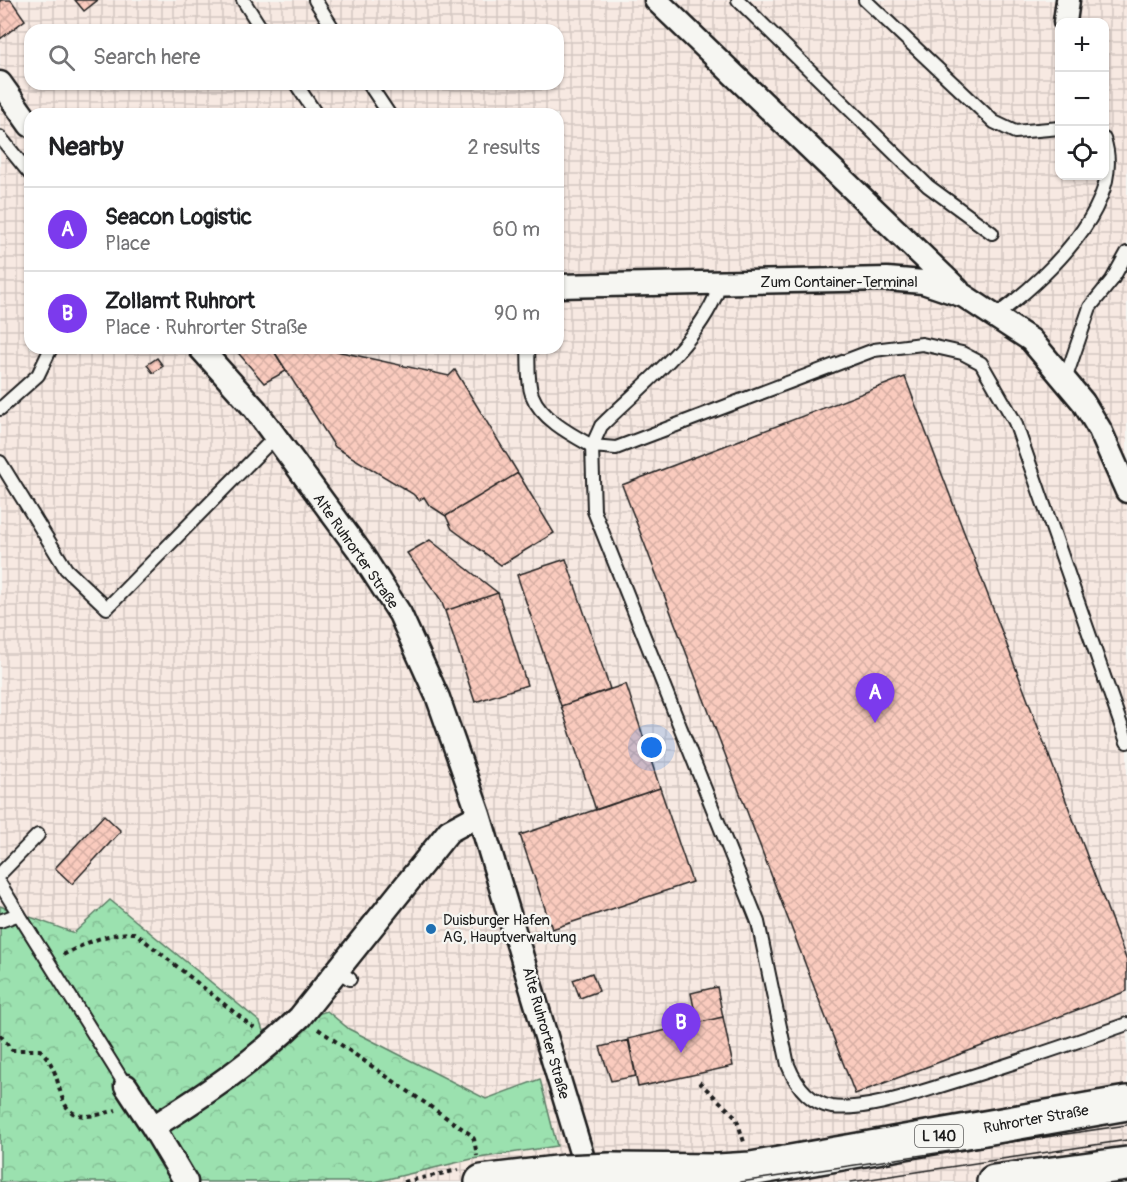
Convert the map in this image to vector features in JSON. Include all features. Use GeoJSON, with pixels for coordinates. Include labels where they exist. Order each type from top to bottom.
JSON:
{"type":"FeatureCollection","features":[{"type":"Feature","properties":{"kind":"main road","name":"Ruhrorter Straße"},"geometry":{"type":"LineString","coordinates":[[479,1172],[588,1175],[751,1169],[1127,1103]]}},
{"type":"Feature","properties":{"kind":"main road"},"geometry":{"type":"LineString","coordinates":[[994,1182],[1127,1164]]}},
{"type":"Feature","properties":{"kind":"street"},"geometry":{"type":"LineString","coordinates":[[656,0],[964,296]]}},
{"type":"Feature","properties":{"kind":"street"},"geometry":{"type":"LineString","coordinates":[[1066,18],[1068,0]]}},
{"type":"Feature","properties":{"kind":"street"},"geometry":{"type":"LineString","coordinates":[[3,93],[24,118]]}},
{"type":"Feature","properties":{"kind":"street","name":"Zum Container-Terminal"},"geometry":{"type":"LineString","coordinates":[[564,286],[887,279],[923,282],[964,296],[1031,340],[1065,380],[1100,430],[1127,491]]}},
{"type":"Feature","properties":{"kind":"street","name":"Alte Ruhrorter Straße"},"geometry":{"type":"LineString","coordinates":[[205,354],[255,409],[361,554],[400,614],[438,699],[479,815],[588,1175]]}},
{"type":"Feature","properties":{"kind":"street"},"geometry":{"type":"LineString","coordinates":[[153,1127],[234,1075],[273,1043],[344,975],[449,831],[479,815]]}},
{"type":"Feature","properties":{"kind":"street"},"geometry":{"type":"LineString","coordinates":[[130,1091],[186,1182]]}},
{"type":"Feature","properties":{"kind":"lane"},"geometry":{"type":"LineString","coordinates":[[243,0],[258,24]]}},
{"type":"Feature","properties":{"kind":"lane"},"geometry":{"type":"LineString","coordinates":[[315,0],[330,24]]}},
{"type":"Feature","properties":{"kind":"lane"},"geometry":{"type":"LineString","coordinates":[[738,0],[928,186],[992,233]]}},
{"type":"Feature","properties":{"kind":"lane"},"geometry":{"type":"LineString","coordinates":[[865,0],[994,122],[1016,132],[1055,128]]}},
{"type":"Feature","properties":{"kind":"lane"},"geometry":{"type":"LineString","coordinates":[[300,90],[312,108]]}},
{"type":"Feature","properties":{"kind":"lane"},"geometry":{"type":"LineString","coordinates":[[373,90],[385,108]]}},
{"type":"Feature","properties":{"kind":"lane"},"geometry":{"type":"LineString","coordinates":[[0,137],[24,167]]}},
{"type":"Feature","properties":{"kind":"lane"},"geometry":{"type":"LineString","coordinates":[[994,317],[1026,294],[1074,242],[1097,209],[1108,180]]}},
{"type":"Feature","properties":{"kind":"lane"},"geometry":{"type":"LineString","coordinates":[[1065,380],[1090,307],[1112,280],[1127,253]]}},
{"type":"Feature","properties":{"kind":"lane"},"geometry":{"type":"LineString","coordinates":[[721,282],[713,306],[695,332],[600,426],[592,446],[594,511],[758,922],[788,1065],[795,1084],[809,1098],[832,1107],[888,1102],[1013,1064],[1127,1024]]}},
{"type":"Feature","properties":{"kind":"lane"},"geometry":{"type":"LineString","coordinates":[[529,354],[532,395],[538,405],[567,432],[592,446],[616,448],[874,350],[922,344],[963,353],[981,363],[1015,422],[1127,742]]}},
{"type":"Feature","properties":{"kind":"lane"},"geometry":{"type":"LineString","coordinates":[[0,409],[38,375],[48,354]]}},
{"type":"Feature","properties":{"kind":"lane"},"geometry":{"type":"LineString","coordinates":[[0,462],[66,569],[107,608],[274,438]]}},
{"type":"Feature","properties":{"kind":"lane"},"geometry":{"type":"LineString","coordinates":[[0,874],[38,836]]}},
{"type":"Feature","properties":{"kind":"lane"},"geometry":{"type":"LineString","coordinates":[[0,884],[130,1091]]}},
{"type":"Feature","properties":{"kind":"lane"},"geometry":{"type":"LineString","coordinates":[[0,921],[18,914]]}},
{"type":"Feature","properties":{"kind":"path"},"geometry":{"type":"LineString","coordinates":[[49,962],[93,939],[117,933],[135,933],[273,1043]]}},
{"type":"Feature","properties":{"kind":"path"},"geometry":{"type":"LineString","coordinates":[[300,1017],[470,1134],[474,1139],[479,1172]]}},
{"type":"Feature","properties":{"kind":"path"},"geometry":{"type":"LineString","coordinates":[[0,1035],[12,1050],[39,1050],[47,1056],[53,1069],[59,1095],[67,1109],[80,1116],[99,1116],[117,1110],[130,1091]]}},
{"type":"Feature","properties":{"kind":"path"},"geometry":{"type":"LineString","coordinates":[[699,1082],[736,1117],[748,1152]]}},
{"type":"Feature","properties":{"kind":"shaded area"},"geometry":{"type":"Polygon","coordinates":[[[0,0],[1127,0],[1127,1182],[0,1182],[0,0]]]}},
{"type":"Feature","properties":{"kind":"green space"},"geometry":{"type":"Polygon","coordinates":[[[110,900],[260,1022],[263,1031],[327,1011],[349,1029],[486,1099],[540,1079],[557,1146],[472,1159],[375,1182],[0,1182],[0,906],[74,933],[110,900]]]}},
{"type":"Feature","properties":{"kind":"building"},"geometry":{"type":"Polygon","coordinates":[[[0,0],[11,0],[25,20],[0,39],[0,0]]]}},
{"type":"Feature","properties":{"kind":"building"},"geometry":{"type":"Polygon","coordinates":[[[75,0],[98,0],[84,11],[75,0]]]}},
{"type":"Feature","properties":{"kind":"building"},"geometry":{"type":"Polygon","coordinates":[[[239,354],[276,354],[286,371],[264,383],[239,354]]]}},
{"type":"Feature","properties":{"kind":"building"},"geometry":{"type":"Polygon","coordinates":[[[276,354],[350,354],[449,376],[455,370],[518,473],[446,516],[429,505],[424,497],[419,500],[413,494],[335,447],[276,354]]]}},
{"type":"Feature","properties":{"kind":"building"},"geometry":{"type":"Polygon","coordinates":[[[157,358],[163,366],[153,373],[147,365],[157,358]]]}},
{"type":"Feature","properties":{"kind":"building"},"geometry":{"type":"Polygon","coordinates":[[[905,377],[1127,961],[1127,991],[855,1094],[622,485],[905,377]]]}},
{"type":"Feature","properties":{"kind":"building"},"geometry":{"type":"Polygon","coordinates":[[[518,473],[554,533],[501,565],[452,529],[446,516],[518,473]]]}},
{"type":"Feature","properties":{"kind":"building"},"geometry":{"type":"Polygon","coordinates":[[[430,540],[498,593],[445,611],[441,600],[407,553],[430,540]]]}},
{"type":"Feature","properties":{"kind":"building"},"geometry":{"type":"Polygon","coordinates":[[[566,559],[610,689],[561,706],[517,575],[566,559]]]}},
{"type":"Feature","properties":{"kind":"building"},"geometry":{"type":"Polygon","coordinates":[[[498,593],[527,685],[475,702],[445,611],[498,593]]]}},
{"type":"Feature","properties":{"kind":"building"},"geometry":{"type":"Polygon","coordinates":[[[626,684],[660,788],[596,810],[561,706],[626,684]]]}},
{"type":"Feature","properties":{"kind":"building"},"geometry":{"type":"Polygon","coordinates":[[[660,788],[692,882],[552,929],[520,835],[660,788]]]}},
{"type":"Feature","properties":{"kind":"building"},"geometry":{"type":"Polygon","coordinates":[[[104,815],[121,831],[72,884],[55,868],[104,815]]]}},
{"type":"Feature","properties":{"kind":"building"},"geometry":{"type":"Polygon","coordinates":[[[592,973],[599,991],[580,998],[573,980],[592,973]]]}},
{"type":"Feature","properties":{"kind":"building"},"geometry":{"type":"Polygon","coordinates":[[[717,987],[723,1017],[697,1023],[691,993],[717,987]]]}},
{"type":"Feature","properties":{"kind":"building"},"geometry":{"type":"Polygon","coordinates":[[[723,1017],[733,1066],[638,1087],[628,1039],[723,1017]]]}},
{"type":"Feature","properties":{"kind":"building"},"geometry":{"type":"Polygon","coordinates":[[[629,1040],[636,1076],[611,1081],[600,1047],[629,1040]]]}},
{"type":"Feature","properties":{"kind":"tram line"},"geometry":{"type":"LineString","coordinates":[[740,1182],[1127,1125]]}},
{"type":"Feature","properties":{"kind":"tram line"},"geometry":{"type":"LineString","coordinates":[[851,1182],[1127,1140]]}},
{"type":"Feature","properties":{"kind":"place","name":"Seacon Logistic"},"geometry":{"type":"Point","coordinates":[875,723]}},
{"type":"Feature","properties":{"kind":"place","name":"Duisburger Hafen AG, Hauptverwaltung"},"geometry":{"type":"Point","coordinates":[431,929]}},
{"type":"Feature","properties":{"kind":"place","name":"Zollamt Ruhrort"},"geometry":{"type":"Point","coordinates":[681,1053]}}]}
